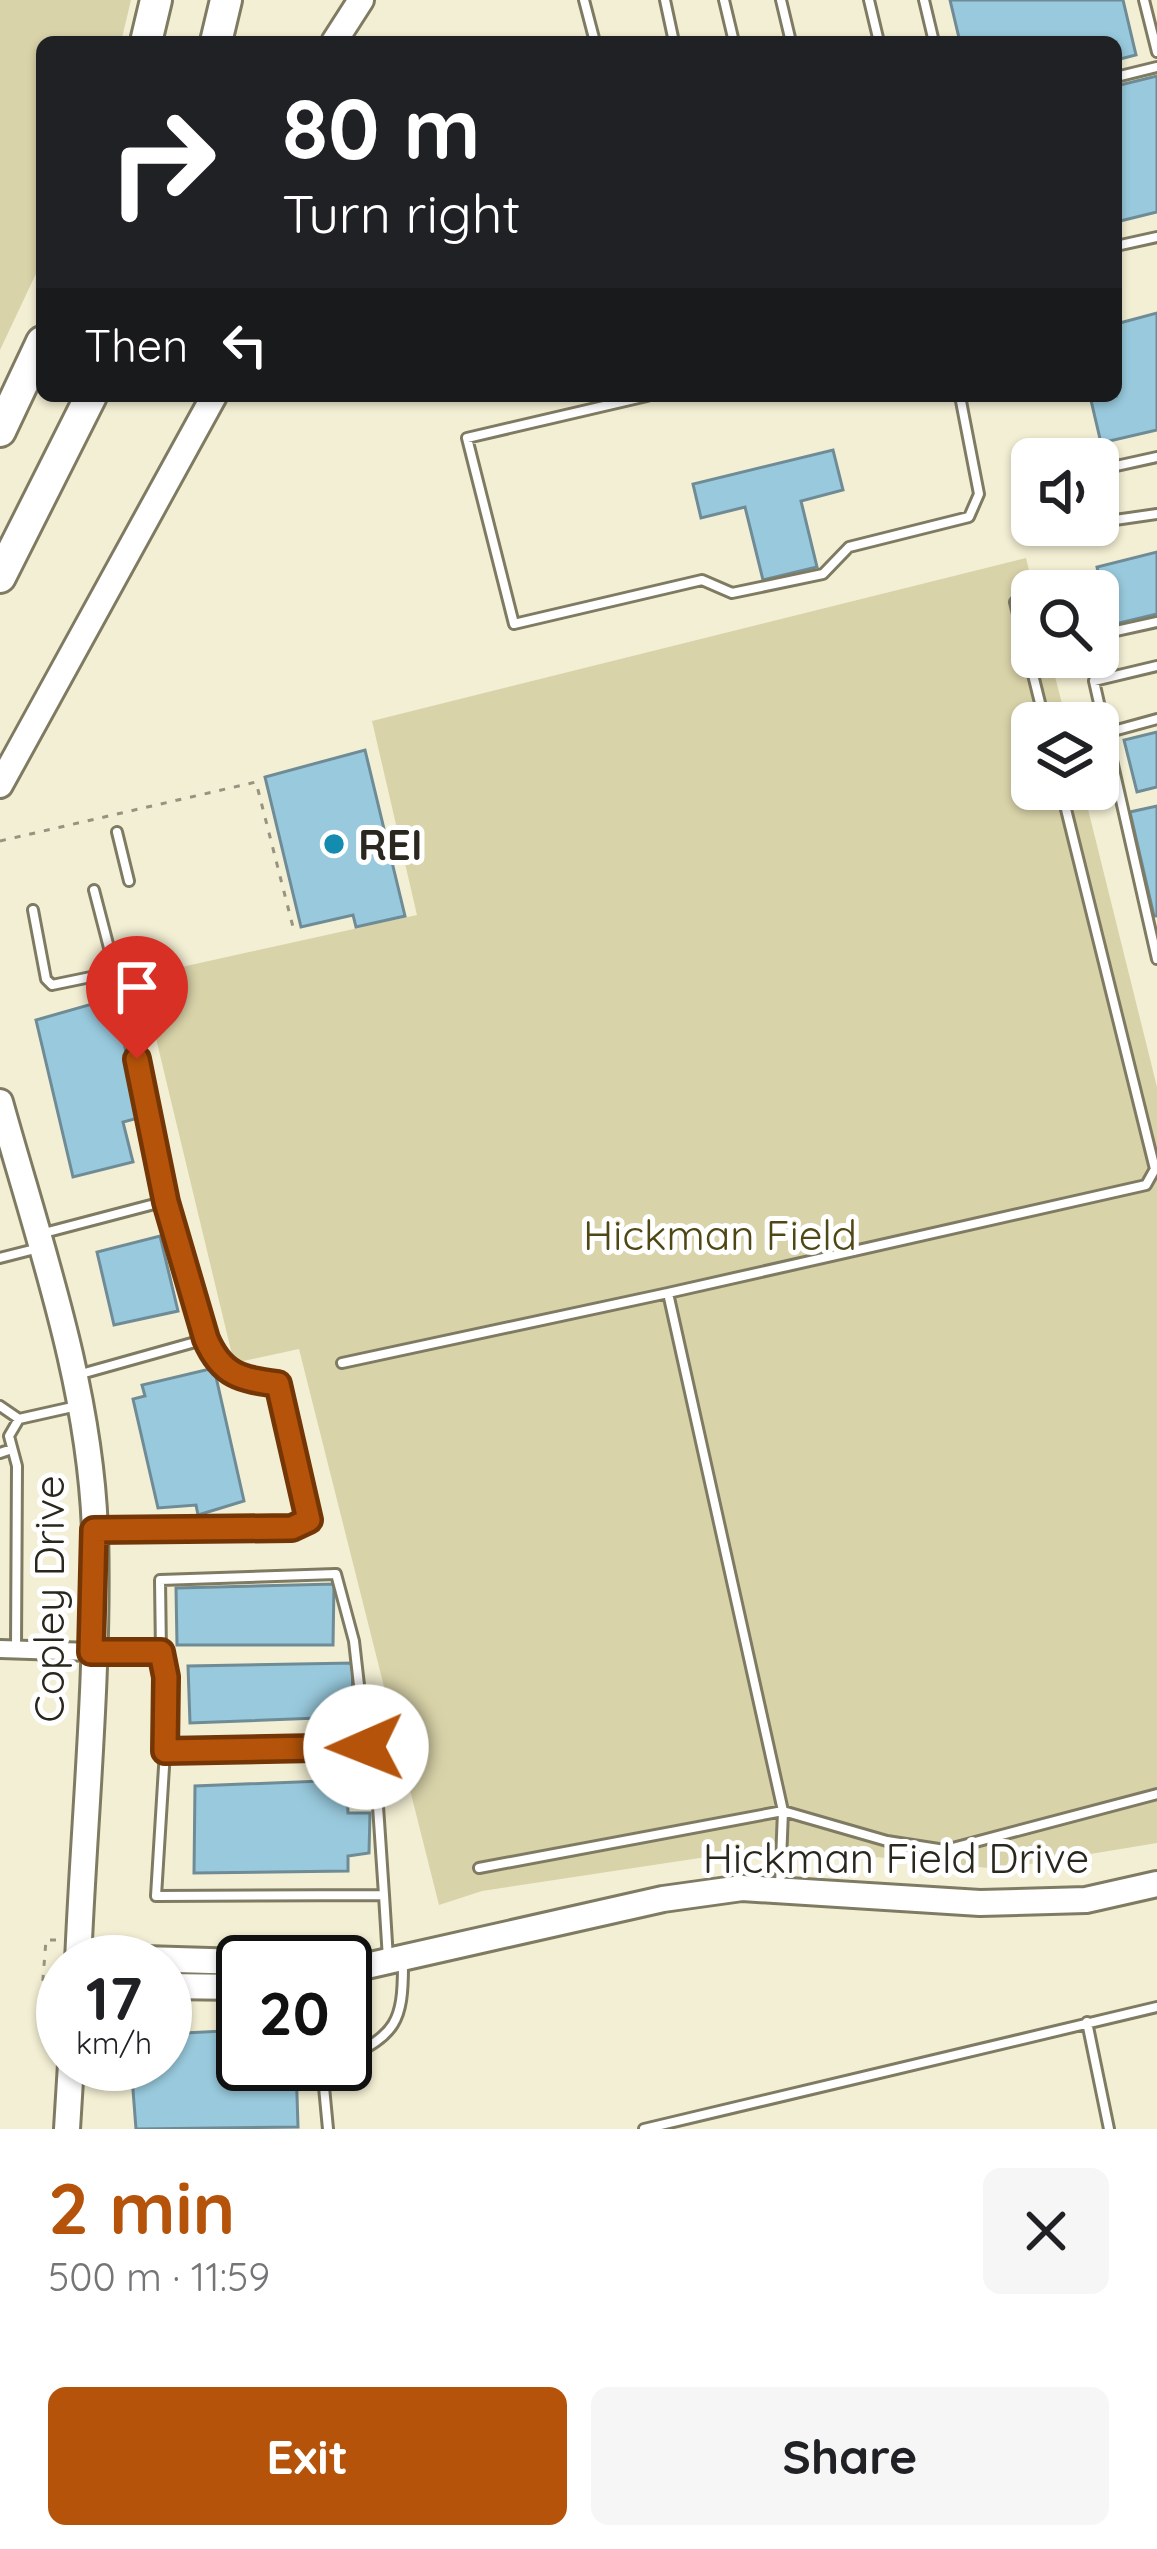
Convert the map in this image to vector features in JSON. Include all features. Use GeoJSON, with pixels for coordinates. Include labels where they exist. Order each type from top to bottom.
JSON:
{"type":"FeatureCollection","features":[{"type":"Feature","properties":{"kind":"highway"},"geometry":{"type":"LineString","coordinates":[[147,36],[156,0]]}},
{"type":"Feature","properties":{"kind":"highway"},"geometry":{"type":"LineString","coordinates":[[217,36],[226,0]]}},
{"type":"Feature","properties":{"kind":"highway"},"geometry":{"type":"LineString","coordinates":[[0,431],[36,355]]}},
{"type":"Feature","properties":{"kind":"highway"},"geometry":{"type":"LineString","coordinates":[[0,577],[88,402]]}},
{"type":"Feature","properties":{"kind":"street"},"geometry":{"type":"LineString","coordinates":[[338,36],[361,0]]}},
{"type":"Feature","properties":{"kind":"street"},"geometry":{"type":"LineString","coordinates":[[0,785],[211,402]]}},
{"type":"Feature","properties":{"kind":"street","name":"Copley Drive"},"geometry":{"type":"LineString","coordinates":[[0,1102],[74,1376],[94,1530],[79,1935]]}},
{"type":"Feature","properties":{"kind":"street"},"geometry":{"type":"LineString","coordinates":[[8,1649],[91,1652]]}},
{"type":"Feature","properties":{"kind":"street","name":"Hickman Field Drive"},"geometry":{"type":"LineString","coordinates":[[372,1963],[663,1899],[780,1887],[980,1903],[1086,1900],[1157,1884]]}},
{"type":"Feature","properties":{"kind":"street"},"geometry":{"type":"LineString","coordinates":[[67,2129],[69,2091]]}},
{"type":"Feature","properties":{"kind":"lane"},"geometry":{"type":"LineString","coordinates":[[584,0],[593,36]]}},
{"type":"Feature","properties":{"kind":"lane"},"geometry":{"type":"LineString","coordinates":[[665,0],[673,36]]}},
{"type":"Feature","properties":{"kind":"lane"},"geometry":{"type":"LineString","coordinates":[[724,0],[733,36]]}},
{"type":"Feature","properties":{"kind":"lane"},"geometry":{"type":"LineString","coordinates":[[781,0],[790,36]]}},
{"type":"Feature","properties":{"kind":"lane"},"geometry":{"type":"LineString","coordinates":[[868,0],[877,36]]}},
{"type":"Feature","properties":{"kind":"lane"},"geometry":{"type":"LineString","coordinates":[[924,0],[933,36]]}},
{"type":"Feature","properties":{"kind":"lane"},"geometry":{"type":"LineString","coordinates":[[1144,0],[1157,52]]}},
{"type":"Feature","properties":{"kind":"lane"},"geometry":{"type":"LineString","coordinates":[[1122,76],[1157,67]]}},
{"type":"Feature","properties":{"kind":"lane"},"geometry":{"type":"LineString","coordinates":[[1122,245],[1157,237]]}},
{"type":"Feature","properties":{"kind":"lane"},"geometry":{"type":"LineString","coordinates":[[621,402],[467,438],[514,624],[702,580],[732,593],[824,574],[849,547],[969,517],[979,494],[961,402]]}},
{"type":"Feature","properties":{"kind":"lane"},"geometry":{"type":"LineString","coordinates":[[1119,466],[1157,458]]}},
{"type":"Feature","properties":{"kind":"lane"},"geometry":{"type":"LineString","coordinates":[[1119,519],[1157,514]]}},
{"type":"Feature","properties":{"kind":"lane"},"geometry":{"type":"LineString","coordinates":[[1119,630],[1157,622]]}},
{"type":"Feature","properties":{"kind":"lane"},"geometry":{"type":"LineString","coordinates":[[1099,702],[1094,681],[1157,666]]}},
{"type":"Feature","properties":{"kind":"lane"},"geometry":{"type":"LineString","coordinates":[[1119,729],[1157,719]]}},
{"type":"Feature","properties":{"kind":"lane"},"geometry":{"type":"LineString","coordinates":[[1119,789],[1157,959]]}},
{"type":"Feature","properties":{"kind":"lane"},"geometry":{"type":"LineString","coordinates":[[342,1363],[1146,1185],[1155,1168],[1066,810]]}},
{"type":"Feature","properties":{"kind":"lane"},"geometry":{"type":"LineString","coordinates":[[117,832],[129,881]]}},
{"type":"Feature","properties":{"kind":"lane"},"geometry":{"type":"LineString","coordinates":[[94,890],[166,1202],[206,1339],[214,1358],[233,1378],[278,1384],[309,1520],[292,1528],[94,1530]]}},
{"type":"Feature","properties":{"kind":"lane"},"geometry":{"type":"LineString","coordinates":[[33,910],[46,979],[52,985],[116,972]]}},
{"type":"Feature","properties":{"kind":"lane"},"geometry":{"type":"LineString","coordinates":[[0,1258],[38,1241],[166,1202]]}},
{"type":"Feature","properties":{"kind":"lane"},"geometry":{"type":"LineString","coordinates":[[668,1293],[784,1811],[780,1887]]}},
{"type":"Feature","properties":{"kind":"lane"},"geometry":{"type":"LineString","coordinates":[[74,1376],[206,1339]]}},
{"type":"Feature","properties":{"kind":"lane"},"geometry":{"type":"LineString","coordinates":[[0,1406],[19,1420]]}},
{"type":"Feature","properties":{"kind":"lane"},"geometry":{"type":"LineString","coordinates":[[8,1649],[17,1466],[9,1436],[19,1420],[80,1406]]}},
{"type":"Feature","properties":{"kind":"lane"},"geometry":{"type":"LineString","coordinates":[[0,1453],[12,1449]]}},
{"type":"Feature","properties":{"kind":"lane"},"geometry":{"type":"LineString","coordinates":[[366,1747],[354,1641],[336,1574],[160,1580],[166,1677],[156,1896],[384,1895]]}},
{"type":"Feature","properties":{"kind":"lane"},"geometry":{"type":"LineString","coordinates":[[91,1652],[161,1652]]}},
{"type":"Feature","properties":{"kind":"lane"},"geometry":{"type":"LineString","coordinates":[[165,1751],[374,1747],[384,1895],[399,2017],[387,2036],[372,2045]]}},
{"type":"Feature","properties":{"kind":"lane"},"geometry":{"type":"LineString","coordinates":[[479,1868],[784,1811],[887,1841],[945,1850],[1157,1794]]}},
{"type":"Feature","properties":{"kind":"lane"},"geometry":{"type":"LineString","coordinates":[[644,2129],[685,2125],[1157,2007]]}},
{"type":"Feature","properties":{"kind":"lane"},"geometry":{"type":"LineString","coordinates":[[1087,2022],[1109,2129]]}},
{"type":"Feature","properties":{"kind":"lane"},"geometry":{"type":"LineString","coordinates":[[324,2091],[328,2129]]}},
{"type":"Feature","properties":{"kind":"path"},"geometry":{"type":"LineString","coordinates":[[0,842],[256,782],[293,927]]}},
{"type":"Feature","properties":{"kind":"path"},"geometry":{"type":"LineString","coordinates":[[274,851],[282,848]]}},
{"type":"Feature","properties":{"kind":"green space"},"geometry":{"type":"Polygon","coordinates":[[[0,0],[131,0],[122,36],[36,36],[36,274],[0,350],[0,0]]]}},
{"type":"Feature","properties":{"kind":"green space","name":"Hickman Field"},"geometry":{"type":"Polygon","coordinates":[[[1026,558],[1029,570],[1011,570],[1011,678],[1055,678],[1062,702],[1011,702],[1011,810],[1088,810],[1157,1087],[1157,1843],[999,1869],[773,1847],[482,1891],[439,1905],[299,1349],[234,1363],[141,976],[417,915],[372,721],[1026,558]]]}},
{"type":"Feature","properties":{"kind":"building"},"geometry":{"type":"Polygon","coordinates":[[[950,0],[1123,0],[1136,55],[1122,58],[1122,36],[959,36],[950,0]]]}},
{"type":"Feature","properties":{"kind":"building"},"geometry":{"type":"Polygon","coordinates":[[[1157,76],[1157,212],[1122,221],[1122,85],[1157,76]]]}},
{"type":"Feature","properties":{"kind":"building"},"geometry":{"type":"Polygon","coordinates":[[[1157,313],[1157,430],[1100,438],[1091,402],[1122,402],[1122,322],[1157,313]]]}},
{"type":"Feature","properties":{"kind":"building"},"geometry":{"type":"Polygon","coordinates":[[[833,450],[843,490],[801,501],[817,567],[763,580],[745,507],[701,518],[693,484],[833,450]]]}},
{"type":"Feature","properties":{"kind":"building"},"geometry":{"type":"Polygon","coordinates":[[[1157,552],[1157,614],[1119,623],[1119,570],[1097,567],[1157,552]]]}},
{"type":"Feature","properties":{"kind":"building"},"geometry":{"type":"Polygon","coordinates":[[[1157,732],[1157,787],[1137,792],[1124,740],[1157,732]]]}},
{"type":"Feature","properties":{"kind":"building"},"geometry":{"type":"Polygon","coordinates":[[[365,750],[405,916],[356,927],[353,915],[301,927],[265,777],[365,750]]]}},
{"type":"Feature","properties":{"kind":"building"},"geometry":{"type":"Polygon","coordinates":[[[1157,806],[1157,916],[1154,916],[1130,812],[1157,806]]]}},
{"type":"Feature","properties":{"kind":"building"},"geometry":{"type":"Polygon","coordinates":[[[113,998],[142,1117],[123,1122],[133,1162],[73,1177],[36,1020],[113,998]]]}},
{"type":"Feature","properties":{"kind":"building"},"geometry":{"type":"Polygon","coordinates":[[[160,1236],[178,1311],[114,1325],[97,1252],[160,1236]]]}},
{"type":"Feature","properties":{"kind":"building"},"geometry":{"type":"Polygon","coordinates":[[[214,1368],[244,1501],[198,1515],[196,1505],[158,1508],[133,1399],[145,1396],[142,1385],[214,1368]]]}},
{"type":"Feature","properties":{"kind":"building"},"geometry":{"type":"Polygon","coordinates":[[[334,1584],[333,1645],[177,1645],[176,1588],[334,1584]]]}},
{"type":"Feature","properties":{"kind":"building"},"geometry":{"type":"Polygon","coordinates":[[[353,1663],[352,1704],[362,1704],[361,1721],[344,1717],[190,1723],[188,1666],[353,1663]]]}},
{"type":"Feature","properties":{"kind":"building"},"geometry":{"type":"Polygon","coordinates":[[[347,1780],[348,1813],[370,1813],[369,1853],[348,1856],[348,1871],[194,1873],[195,1786],[347,1780]]]}},
{"type":"Feature","properties":{"kind":"building"},"geometry":{"type":"Polygon","coordinates":[[[216,2031],[216,2091],[297,2091],[298,2127],[136,2129],[133,2091],[192,2091],[192,2033],[216,2031]]]}},
{"type":"Feature","properties":{"kind":"place","name":"REI"},"geometry":{"type":"Point","coordinates":[334,844]}},
{"type":"Feature","properties":{"kind":"route"},"geometry":{"type":"LineString","coordinates":[[137,1059],[166,1202],[182,1238],[206,1339],[214,1358],[233,1378],[278,1384],[309,1520],[292,1528],[94,1530],[91,1652],[161,1652],[166,1677],[165,1751],[366,1747]]}}]}
